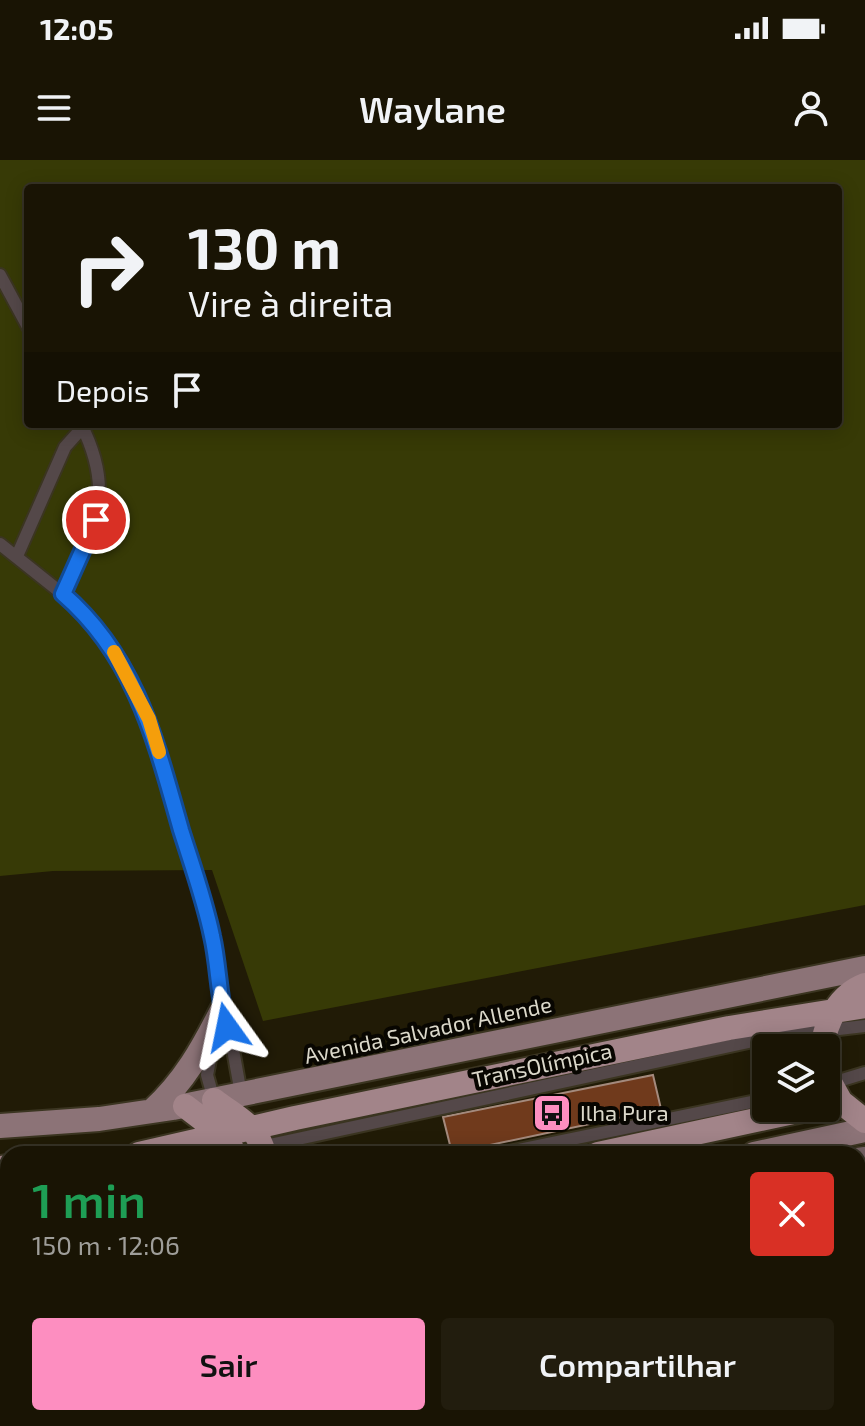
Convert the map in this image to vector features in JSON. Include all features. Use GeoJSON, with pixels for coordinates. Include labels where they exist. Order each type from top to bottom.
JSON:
{"type":"FeatureCollection","features":[{"type":"Feature","properties":{"kind":"highway"},"geometry":{"type":"LineString","coordinates":[[828,1030],[854,990],[865,985]]}},
{"type":"Feature","properties":{"kind":"highway","name":"Avenida Salvador Allende"},"geometry":{"type":"LineString","coordinates":[[194,1146],[243,1139],[729,1028],[828,1030],[865,1006]]}},
{"type":"Feature","properties":{"kind":"highway"},"geometry":{"type":"LineString","coordinates":[[840,1096],[865,1121]]}},
{"type":"Feature","properties":{"kind":"highway"},"geometry":{"type":"LineString","coordinates":[[214,1100],[243,1139]]}},
{"type":"Feature","properties":{"kind":"highway"},"geometry":{"type":"LineString","coordinates":[[185,1106],[243,1139]]}},
{"type":"Feature","properties":{"kind":"highway"},"geometry":{"type":"LineString","coordinates":[[635,1146],[752,1121]]}},
{"type":"Feature","properties":{"kind":"main road","name":"Avenida Salvador Allende"},"geometry":{"type":"LineString","coordinates":[[243,1139],[865,968]]}},
{"type":"Feature","properties":{"kind":"main road"},"geometry":{"type":"LineString","coordinates":[[152,1111],[172,1092],[194,1062],[222,1010]]}},
{"type":"Feature","properties":{"kind":"main road"},"geometry":{"type":"LineString","coordinates":[[0,1126],[73,1121],[214,1100]]}},
{"type":"Feature","properties":{"kind":"main road"},"geometry":{"type":"LineString","coordinates":[[791,1146],[865,1130]]}},
{"type":"Feature","properties":{"kind":"lane"},"geometry":{"type":"LineString","coordinates":[[0,275],[24,320]]}},
{"type":"Feature","properties":{"kind":"lane"},"geometry":{"type":"LineString","coordinates":[[17,556],[65,447],[80,428]]}},
{"type":"Feature","properties":{"kind":"lane"},"geometry":{"type":"LineString","coordinates":[[63,594],[96,520],[102,485],[95,454],[83,428]]}},
{"type":"Feature","properties":{"kind":"lane"},"geometry":{"type":"LineString","coordinates":[[0,544],[79,607],[121,660],[149,719],[212,937],[222,1010],[232,1044],[243,1139]]}},
{"type":"Feature","properties":{"kind":"lane"},"geometry":{"type":"LineString","coordinates":[[214,1100],[208,1065],[222,1010]]}},
{"type":"Feature","properties":{"kind":"lane"},"geometry":{"type":"LineString","coordinates":[[828,1030],[865,1026]]}},
{"type":"Feature","properties":{"kind":"lane"},"geometry":{"type":"LineString","coordinates":[[840,1088],[865,1073]]}},
{"type":"Feature","properties":{"kind":"lane"},"geometry":{"type":"LineString","coordinates":[[538,1146],[752,1102]]}},
{"type":"Feature","properties":{"kind":"shaded area"},"geometry":{"type":"Polygon","coordinates":[[[0,160],[865,160],[865,905],[263,1021],[212,870],[53,871],[0,876],[0,160]]]}},
{"type":"Feature","properties":{"kind":"building","name":"Ilha Pura"},"geometry":{"type":"Polygon","coordinates":[[[653,1075],[661,1109],[485,1146],[450,1146],[443,1117],[653,1075]]]}},
{"type":"Feature","properties":{"kind":"slow traffic"},"geometry":{"type":"LineString","coordinates":[[114,652],[121,660],[149,719],[159,752]]}},
{"type":"Feature","properties":{"kind":"place","name":"Ilha Pura"},"geometry":{"type":"Point","coordinates":[552,1113]}},
{"type":"Feature","properties":{"kind":"route"},"geometry":{"type":"LineString","coordinates":[[96,520],[63,594],[79,607],[121,660],[149,719],[212,937],[227,1027]]}}]}
